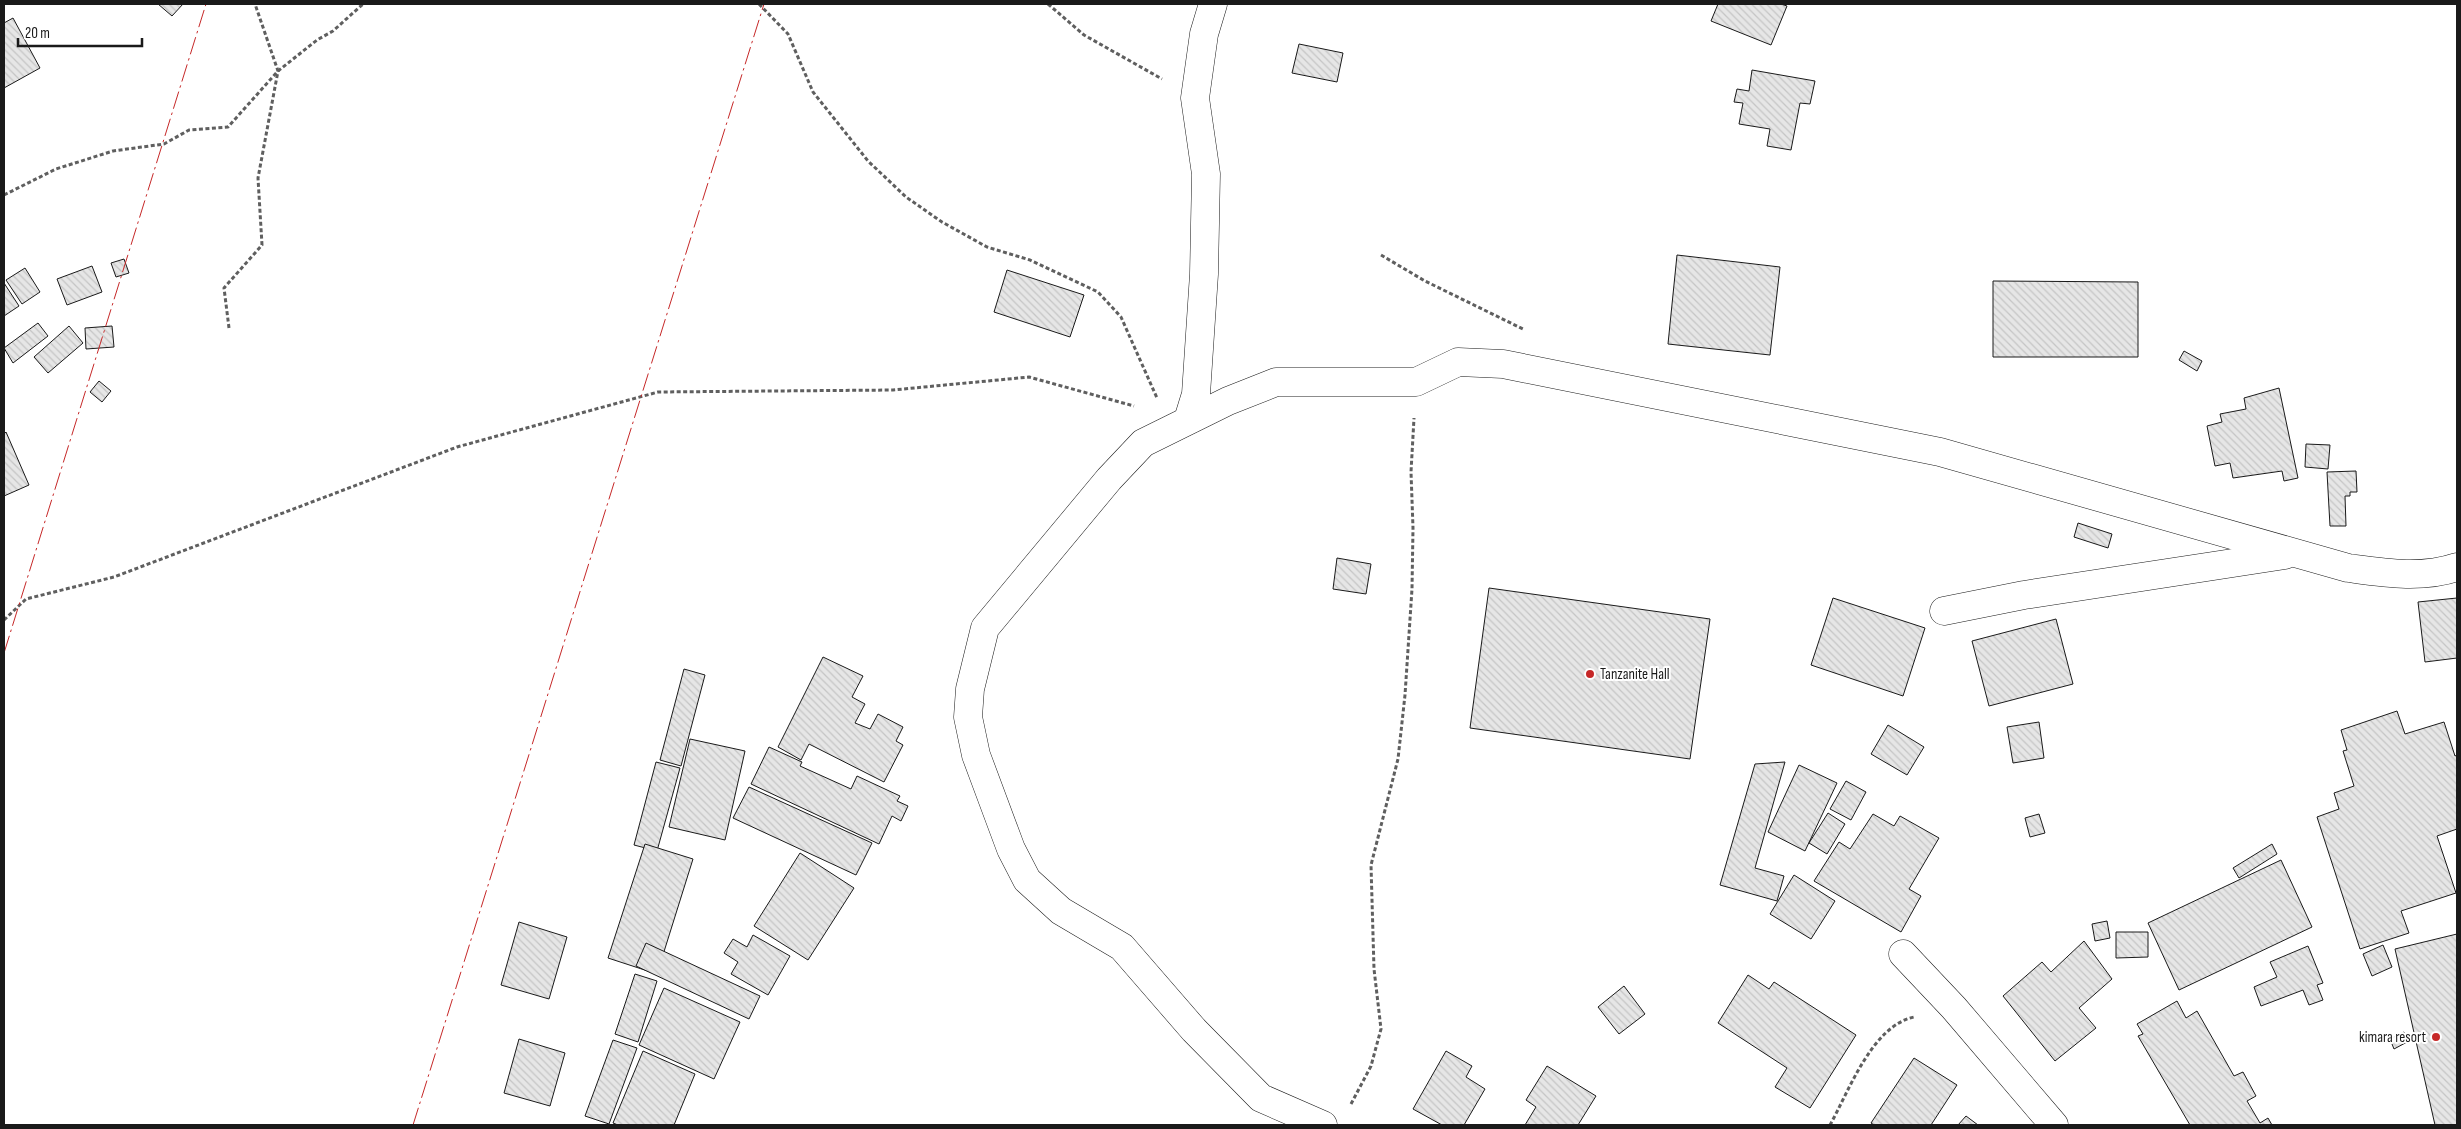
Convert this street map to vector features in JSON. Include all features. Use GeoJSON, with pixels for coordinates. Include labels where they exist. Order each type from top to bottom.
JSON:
{"type":"FeatureCollection","features":[{"type":"Feature","properties":{"kind":"street"},"geometry":{"type":"LineString","coordinates":[[1213,4],[1204,34],[1195,98],[1206,174],[1204,274],[1196,394],[1178,417],[1143,444],[1109,479],[985,628],[970,689],[968,717],[976,755],[1010,849],[1027,880],[1061,911],[1122,947],[1194,1030],[1261,1098],[1323,1125]]}},
{"type":"Feature","properties":{"kind":"street"},"geometry":{"type":"LineString","coordinates":[[1178,417],[1276,382],[1416,382],[1458,362],[1513,366],[1940,452],[2348,568],[2394,575],[2437,574],[2457,568]]}},
{"type":"Feature","properties":{"kind":"street"},"geometry":{"type":"LineString","coordinates":[[1944,611],[2024,595],[2294,554]]}},
{"type":"Feature","properties":{"kind":"street"},"geometry":{"type":"LineString","coordinates":[[1903,954],[1954,1008],[2054,1125]]}},
{"type":"Feature","properties":{"kind":"path"},"geometry":{"type":"LineString","coordinates":[[229,328],[224,288],[262,245],[258,178],[278,71],[255,4]]}},
{"type":"Feature","properties":{"kind":"path"},"geometry":{"type":"LineString","coordinates":[[4,195],[56,169],[113,151],[164,144],[189,130],[228,127],[278,71],[317,40],[333,31],[363,4]]}},
{"type":"Feature","properties":{"kind":"path"},"geometry":{"type":"LineString","coordinates":[[759,4],[788,34],[813,92],[840,129],[868,161],[906,197],[942,222],[987,247],[1030,260],[1098,292],[1121,317],[1157,396],[1178,417]]}},
{"type":"Feature","properties":{"kind":"path"},"geometry":{"type":"LineString","coordinates":[[1048,4],[1084,35],[1195,98]]}},
{"type":"Feature","properties":{"kind":"path"},"geometry":{"type":"LineString","coordinates":[[1381,255],[1425,281],[1532,334]]}},
{"type":"Feature","properties":{"kind":"path"},"geometry":{"type":"LineString","coordinates":[[4,620],[26,599],[114,577],[458,447],[658,392],[893,390],[1029,377],[1178,417]]}},
{"type":"Feature","properties":{"kind":"path"},"geometry":{"type":"LineString","coordinates":[[1350,1108],[1371,1066],[1381,1029],[1374,969],[1371,865],[1398,759],[1405,695],[1412,589],[1413,528],[1411,472],[1416,382]]}},
{"type":"Feature","properties":{"kind":"path"},"geometry":{"type":"LineString","coordinates":[[1830,1125],[1865,1059],[1881,1035],[1906,1019],[1954,1008]]}},
{"type":"Feature","properties":{"kind":"building"},"geometry":{"type":"Polygon","coordinates":[[[158,4],[183,4],[172,16],[158,4]]]}},
{"type":"Feature","properties":{"kind":"building"},"geometry":{"type":"Polygon","coordinates":[[[1718,4],[1781,4],[1787,6],[1771,45],[1711,21],[1718,4]]]}},
{"type":"Feature","properties":{"kind":"building"},"geometry":{"type":"Polygon","coordinates":[[[13,18],[40,68],[4,88],[4,23],[13,18]]]}},
{"type":"Feature","properties":{"kind":"building"},"geometry":{"type":"Polygon","coordinates":[[[1299,44],[1343,53],[1337,82],[1292,73],[1299,44]]]}},
{"type":"Feature","properties":{"kind":"building"},"geometry":{"type":"Polygon","coordinates":[[[1752,70],[1815,81],[1810,104],[1800,103],[1791,150],[1767,146],[1770,129],[1739,124],[1743,103],[1734,102],[1737,89],[1749,91],[1752,70]]]}},
{"type":"Feature","properties":{"kind":"building"},"geometry":{"type":"Polygon","coordinates":[[[1677,255],[1780,267],[1770,355],[1668,344],[1677,255]]]}},
{"type":"Feature","properties":{"kind":"building"},"geometry":{"type":"Polygon","coordinates":[[[124,259],[129,273],[116,277],[111,263],[124,259]]]}},
{"type":"Feature","properties":{"kind":"building"},"geometry":{"type":"Polygon","coordinates":[[[92,266],[102,292],[67,305],[57,279],[92,266]]]}},
{"type":"Feature","properties":{"kind":"building"},"geometry":{"type":"Polygon","coordinates":[[[25,268],[40,292],[22,304],[6,280],[25,268]]]}},
{"type":"Feature","properties":{"kind":"building"},"geometry":{"type":"Polygon","coordinates":[[[1007,270],[1084,295],[1070,337],[994,312],[1007,270]]]}},
{"type":"Feature","properties":{"kind":"building"},"geometry":{"type":"Polygon","coordinates":[[[1993,281],[2138,282],[2138,357],[1993,357],[1993,281]]]}},
{"type":"Feature","properties":{"kind":"building"},"geometry":{"type":"Polygon","coordinates":[[[4,283],[19,306],[4,316],[4,283]]]}},
{"type":"Feature","properties":{"kind":"building"},"geometry":{"type":"Polygon","coordinates":[[[38,323],[48,336],[13,363],[4,348],[38,323]]]}},
{"type":"Feature","properties":{"kind":"building"},"geometry":{"type":"Polygon","coordinates":[[[69,326],[83,343],[48,373],[34,357],[69,326]]]}},
{"type":"Feature","properties":{"kind":"building"},"geometry":{"type":"Polygon","coordinates":[[[112,326],[114,347],[86,349],[85,328],[112,326]]]}},
{"type":"Feature","properties":{"kind":"building"},"geometry":{"type":"Polygon","coordinates":[[[2184,351],[2202,361],[2197,371],[2179,360],[2184,351]]]}},
{"type":"Feature","properties":{"kind":"building"},"geometry":{"type":"Polygon","coordinates":[[[99,381],[111,391],[102,402],[90,392],[99,381]]]}},
{"type":"Feature","properties":{"kind":"building"},"geometry":{"type":"Polygon","coordinates":[[[2279,388],[2298,478],[2284,481],[2282,471],[2233,478],[2230,463],[2215,466],[2207,426],[2222,422],[2220,414],[2246,409],[2244,398],[2279,388]]]}},
{"type":"Feature","properties":{"kind":"building"},"geometry":{"type":"Polygon","coordinates":[[[6,432],[29,485],[4,496],[4,434],[6,432]]]}},
{"type":"Feature","properties":{"kind":"building"},"geometry":{"type":"Polygon","coordinates":[[[2306,444],[2330,445],[2328,469],[2305,467],[2306,444]]]}},
{"type":"Feature","properties":{"kind":"building"},"geometry":{"type":"Polygon","coordinates":[[[2356,471],[2357,492],[2350,492],[2350,496],[2345,496],[2346,526],[2330,526],[2327,472],[2356,471]]]}},
{"type":"Feature","properties":{"kind":"building"},"geometry":{"type":"Polygon","coordinates":[[[2078,523],[2112,534],[2108,548],[2074,537],[2078,523]]]}},
{"type":"Feature","properties":{"kind":"building"},"geometry":{"type":"Polygon","coordinates":[[[1337,558],[1371,564],[1366,594],[1333,589],[1337,558]]]}},
{"type":"Feature","properties":{"kind":"building","name":"Tanzanite Hall"},"geometry":{"type":"Polygon","coordinates":[[[1489,588],[1710,619],[1690,759],[1470,728],[1489,588]]]}},
{"type":"Feature","properties":{"kind":"building"},"geometry":{"type":"Polygon","coordinates":[[[1833,598],[1925,628],[1903,696],[1811,665],[1833,598]]]}},
{"type":"Feature","properties":{"kind":"building"},"geometry":{"type":"Polygon","coordinates":[[[2457,598],[2457,658],[2425,662],[2418,602],[2457,598]]]}},
{"type":"Feature","properties":{"kind":"building"},"geometry":{"type":"Polygon","coordinates":[[[2056,619],[2073,684],[1989,706],[1972,641],[2056,619]]]}},
{"type":"Feature","properties":{"kind":"building"},"geometry":{"type":"Polygon","coordinates":[[[823,657],[863,676],[852,697],[865,704],[855,723],[870,729],[878,714],[903,727],[896,741],[903,745],[884,782],[809,744],[801,760],[778,747],[823,657]]]}},
{"type":"Feature","properties":{"kind":"building"},"geometry":{"type":"Polygon","coordinates":[[[684,669],[705,675],[681,766],[660,760],[684,669]]]}},
{"type":"Feature","properties":{"kind":"building"},"geometry":{"type":"Polygon","coordinates":[[[2397,711],[2405,734],[2444,722],[2455,756],[2457,755],[2457,829],[2437,836],[2456,893],[2401,911],[2409,933],[2360,949],[2317,817],[2339,809],[2334,793],[2354,786],[2343,751],[2347,750],[2341,730],[2397,711]]]}},
{"type":"Feature","properties":{"kind":"building"},"geometry":{"type":"Polygon","coordinates":[[[2039,722],[2044,758],[2013,763],[2007,727],[2039,722]]]}},
{"type":"Feature","properties":{"kind":"building"},"geometry":{"type":"Polygon","coordinates":[[[1888,725],[1924,747],[1907,775],[1871,754],[1888,725]]]}},
{"type":"Feature","properties":{"kind":"building"},"geometry":{"type":"Polygon","coordinates":[[[690,739],[745,751],[725,840],[669,827],[690,739]]]}},
{"type":"Feature","properties":{"kind":"building"},"geometry":{"type":"Polygon","coordinates":[[[769,747],[802,762],[800,766],[851,789],[857,776],[900,796],[897,801],[908,806],[901,821],[892,816],[879,844],[751,784],[769,747]]]}},
{"type":"Feature","properties":{"kind":"building"},"geometry":{"type":"Polygon","coordinates":[[[656,762],[680,768],[657,851],[634,845],[656,762]]]}},
{"type":"Feature","properties":{"kind":"building"},"geometry":{"type":"Polygon","coordinates":[[[1785,762],[1755,868],[1784,876],[1777,901],[1720,885],[1755,764],[1785,762]]]}},
{"type":"Feature","properties":{"kind":"building"},"geometry":{"type":"Polygon","coordinates":[[[1799,765],[1837,783],[1805,851],[1768,832],[1799,765]]]}},
{"type":"Feature","properties":{"kind":"building"},"geometry":{"type":"Polygon","coordinates":[[[1846,781],[1866,792],[1851,820],[1830,809],[1846,781]]]}},
{"type":"Feature","properties":{"kind":"building"},"geometry":{"type":"Polygon","coordinates":[[[749,787],[872,843],[856,875],[733,818],[749,787]]]}},
{"type":"Feature","properties":{"kind":"building"},"geometry":{"type":"Polygon","coordinates":[[[1828,813],[1845,824],[1827,854],[1809,843],[1828,813]]]}},
{"type":"Feature","properties":{"kind":"building"},"geometry":{"type":"Polygon","coordinates":[[[1873,814],[1894,826],[1900,816],[1939,838],[1909,889],[1921,896],[1901,932],[1814,881],[1839,842],[1850,849],[1873,814]]]}},
{"type":"Feature","properties":{"kind":"building"},"geometry":{"type":"Polygon","coordinates":[[[2039,814],[2045,833],[2030,837],[2025,818],[2039,814]]]}},
{"type":"Feature","properties":{"kind":"building"},"geometry":{"type":"Polygon","coordinates":[[[645,844],[693,859],[657,974],[608,958],[645,844]]]}},
{"type":"Feature","properties":{"kind":"building"},"geometry":{"type":"Polygon","coordinates":[[[2272,844],[2277,854],[2239,878],[2233,868],[2272,844]]]}},
{"type":"Feature","properties":{"kind":"building"},"geometry":{"type":"Polygon","coordinates":[[[800,853],[854,888],[808,960],[754,926],[800,853]]]}},
{"type":"Feature","properties":{"kind":"building"},"geometry":{"type":"Polygon","coordinates":[[[2281,860],[2312,927],[2179,990],[2148,923],[2281,860]]]}},
{"type":"Feature","properties":{"kind":"building"},"geometry":{"type":"Polygon","coordinates":[[[1794,875],[1835,901],[1811,939],[1770,914],[1794,875]]]}},
{"type":"Feature","properties":{"kind":"building"},"geometry":{"type":"Polygon","coordinates":[[[2107,921],[2110,938],[2095,941],[2092,924],[2107,921]]]}},
{"type":"Feature","properties":{"kind":"building"},"geometry":{"type":"Polygon","coordinates":[[[519,922],[567,937],[549,999],[501,985],[519,922]]]}},
{"type":"Feature","properties":{"kind":"building"},"geometry":{"type":"Polygon","coordinates":[[[2116,932],[2148,932],[2148,957],[2116,958],[2116,932]]]}},
{"type":"Feature","properties":{"kind":"building","name":"kimara resort"},"geometry":{"type":"Polygon","coordinates":[[[2457,934],[2457,1125],[2435,1125],[2395,949],[2457,934]]]}},
{"type":"Feature","properties":{"kind":"building"},"geometry":{"type":"Polygon","coordinates":[[[753,935],[790,956],[768,995],[731,974],[738,962],[724,953],[733,939],[747,947],[753,935]]]}},
{"type":"Feature","properties":{"kind":"building"},"geometry":{"type":"Polygon","coordinates":[[[2084,941],[2112,979],[2079,1008],[2096,1028],[2055,1061],[2003,996],[2042,962],[2051,972],[2084,941]]]}},
{"type":"Feature","properties":{"kind":"building"},"geometry":{"type":"Polygon","coordinates":[[[646,943],[760,996],[749,1019],[636,966],[646,943]]]}},
{"type":"Feature","properties":{"kind":"building"},"geometry":{"type":"Polygon","coordinates":[[[2383,945],[2392,967],[2372,976],[2363,954],[2383,945]]]}},
{"type":"Feature","properties":{"kind":"building"},"geometry":{"type":"Polygon","coordinates":[[[2308,946],[2323,983],[2317,985],[2323,1000],[2309,1005],[2303,990],[2261,1006],[2254,987],[2277,977],[2270,962],[2308,946]]]}},
{"type":"Feature","properties":{"kind":"building"},"geometry":{"type":"Polygon","coordinates":[[[635,974],[657,981],[638,1042],[615,1034],[635,974]]]}},
{"type":"Feature","properties":{"kind":"building"},"geometry":{"type":"Polygon","coordinates":[[[1748,975],[1769,989],[1774,982],[1856,1035],[1810,1108],[1775,1087],[1787,1068],[1718,1023],[1748,975]]]}},
{"type":"Feature","properties":{"kind":"building"},"geometry":{"type":"Polygon","coordinates":[[[1624,986],[1645,1014],[1619,1034],[1598,1007],[1624,986]]]}},
{"type":"Feature","properties":{"kind":"building"},"geometry":{"type":"Polygon","coordinates":[[[664,988],[740,1022],[714,1079],[639,1045],[664,988]]]}},
{"type":"Feature","properties":{"kind":"building"},"geometry":{"type":"Polygon","coordinates":[[[2177,1001],[2186,1018],[2197,1011],[2234,1076],[2243,1072],[2256,1096],[2247,1101],[2260,1123],[2268,1118],[2272,1125],[2190,1125],[2138,1036],[2143,1034],[2137,1024],[2177,1001]]]}},
{"type":"Feature","properties":{"kind":"building"},"geometry":{"type":"Polygon","coordinates":[[[2404,1032],[2409,1041],[2394,1049],[2390,1039],[2404,1032]]]}},
{"type":"Feature","properties":{"kind":"building"},"geometry":{"type":"Polygon","coordinates":[[[519,1039],[565,1053],[550,1106],[504,1093],[519,1039]]]}},
{"type":"Feature","properties":{"kind":"building"},"geometry":{"type":"Polygon","coordinates":[[[613,1040],[637,1048],[609,1124],[585,1116],[613,1040]]]}},
{"type":"Feature","properties":{"kind":"building"},"geometry":{"type":"Polygon","coordinates":[[[643,1051],[695,1074],[674,1125],[618,1125],[613,1123],[643,1051]]]}},
{"type":"Feature","properties":{"kind":"building"},"geometry":{"type":"Polygon","coordinates":[[[1446,1051],[1472,1066],[1466,1077],[1485,1089],[1464,1125],[1442,1125],[1413,1109],[1446,1051]]]}},
{"type":"Feature","properties":{"kind":"building"},"geometry":{"type":"Polygon","coordinates":[[[1914,1058],[1957,1085],[1931,1125],[1874,1125],[1871,1123],[1914,1058]]]}},
{"type":"Feature","properties":{"kind":"building"},"geometry":{"type":"Polygon","coordinates":[[[1547,1066],[1596,1096],[1578,1125],[1525,1125],[1536,1107],[1526,1100],[1547,1066]]]}},
{"type":"Feature","properties":{"kind":"building"},"geometry":{"type":"Polygon","coordinates":[[[1966,1116],[1978,1125],[1958,1125],[1966,1116]]]}},
{"type":"Feature","properties":{"kind":"power"},"geometry":{"type":"LineString","coordinates":[[4,653],[206,4]]}},
{"type":"Feature","properties":{"kind":"power"},"geometry":{"type":"LineString","coordinates":[[413,1125],[764,4]]}},
{"type":"Feature","properties":{"kind":"place","name":"Tanzanite Hall"},"geometry":{"type":"Point","coordinates":[1590,674]}},
{"type":"Feature","properties":{"kind":"place","name":"kimara resort"},"geometry":{"type":"Point","coordinates":[2436,1037]}}]}
